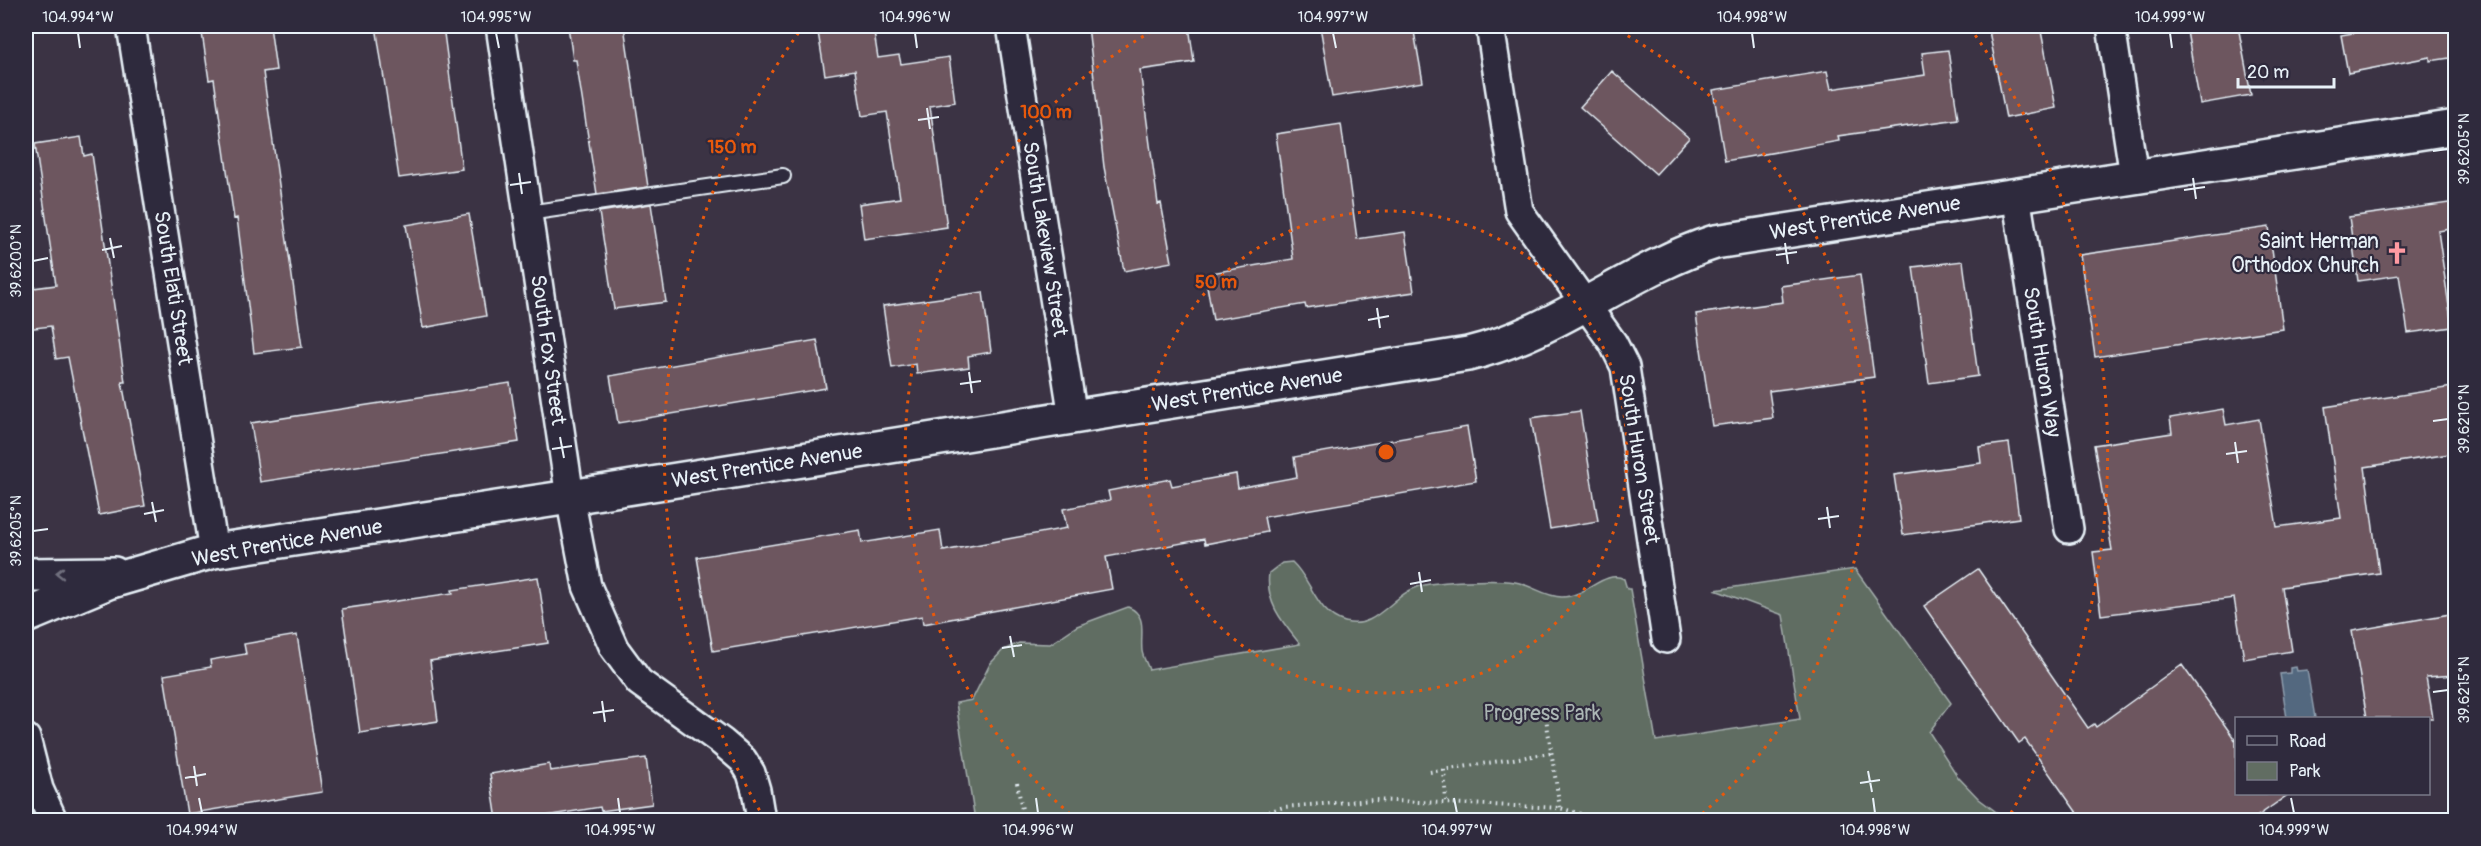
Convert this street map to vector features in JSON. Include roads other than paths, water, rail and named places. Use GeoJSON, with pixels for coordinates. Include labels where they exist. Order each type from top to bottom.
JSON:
{"type":"FeatureCollection","features":[{"type":"Feature","properties":{"kind":"street","name":"South Elati Street"},"geometry":{"type":"LineString","coordinates":[[131,26],[214,551]]}},
{"type":"Feature","properties":{"kind":"street","name":"South Fox Street"},"geometry":{"type":"LineString","coordinates":[[500,26],[570,498],[587,586],[614,648],[639,682],[653,695],[722,742],[743,760],[754,781],[761,820]]}},
{"type":"Feature","properties":{"kind":"street","name":"South Lakeview Street"},"geometry":{"type":"LineString","coordinates":[[1011,26],[1073,417]]}},
{"type":"Feature","properties":{"kind":"street","name":"South Huron Street"},"geometry":{"type":"LineString","coordinates":[[1490,26],[1519,211],[1613,343],[1625,367],[1666,639]]}},
{"type":"Feature","properties":{"kind":"street"},"geometry":{"type":"LineString","coordinates":[[2111,26],[2134,176]]}},
{"type":"Feature","properties":{"kind":"street","name":"West Prentice Avenue"},"geometry":{"type":"LineString","coordinates":[[26,616],[108,582],[214,551],[570,498],[1468,354],[1517,338],[1586,305],[1681,254],[1715,242],[2456,127]]}},
{"type":"Feature","properties":{"kind":"street","name":"South Huron Way"},"geometry":{"type":"LineString","coordinates":[[2016,195],[2069,529]]}},
{"type":"Feature","properties":{"kind":"street"},"geometry":{"type":"LineString","coordinates":[[26,574],[137,574]]}},
{"type":"Feature","properties":{"kind":"street"},"geometry":{"type":"LineString","coordinates":[[26,738],[39,789],[53,820]]}},
{"type":"Feature","properties":{"kind":"lane"},"geometry":{"type":"LineString","coordinates":[[528,213],[783,176]]}},
{"type":"Feature","properties":{"kind":"water"},"geometry":{"type":"Polygon","coordinates":[[[2296,667],[2297,671],[2307,670],[2315,717],[2287,717],[2280,674],[2290,673],[2290,668],[2296,667]]]}},
{"type":"Feature","properties":{"kind":"place","name":"Saint Herman Orthodox Church"},"geometry":{"type":"Point","coordinates":[2397,253]}},
{"type":"Feature","properties":{"kind":"park label","name":"Progress Park"},"geometry":{"type":"Point","coordinates":[1542,713]}}]}
